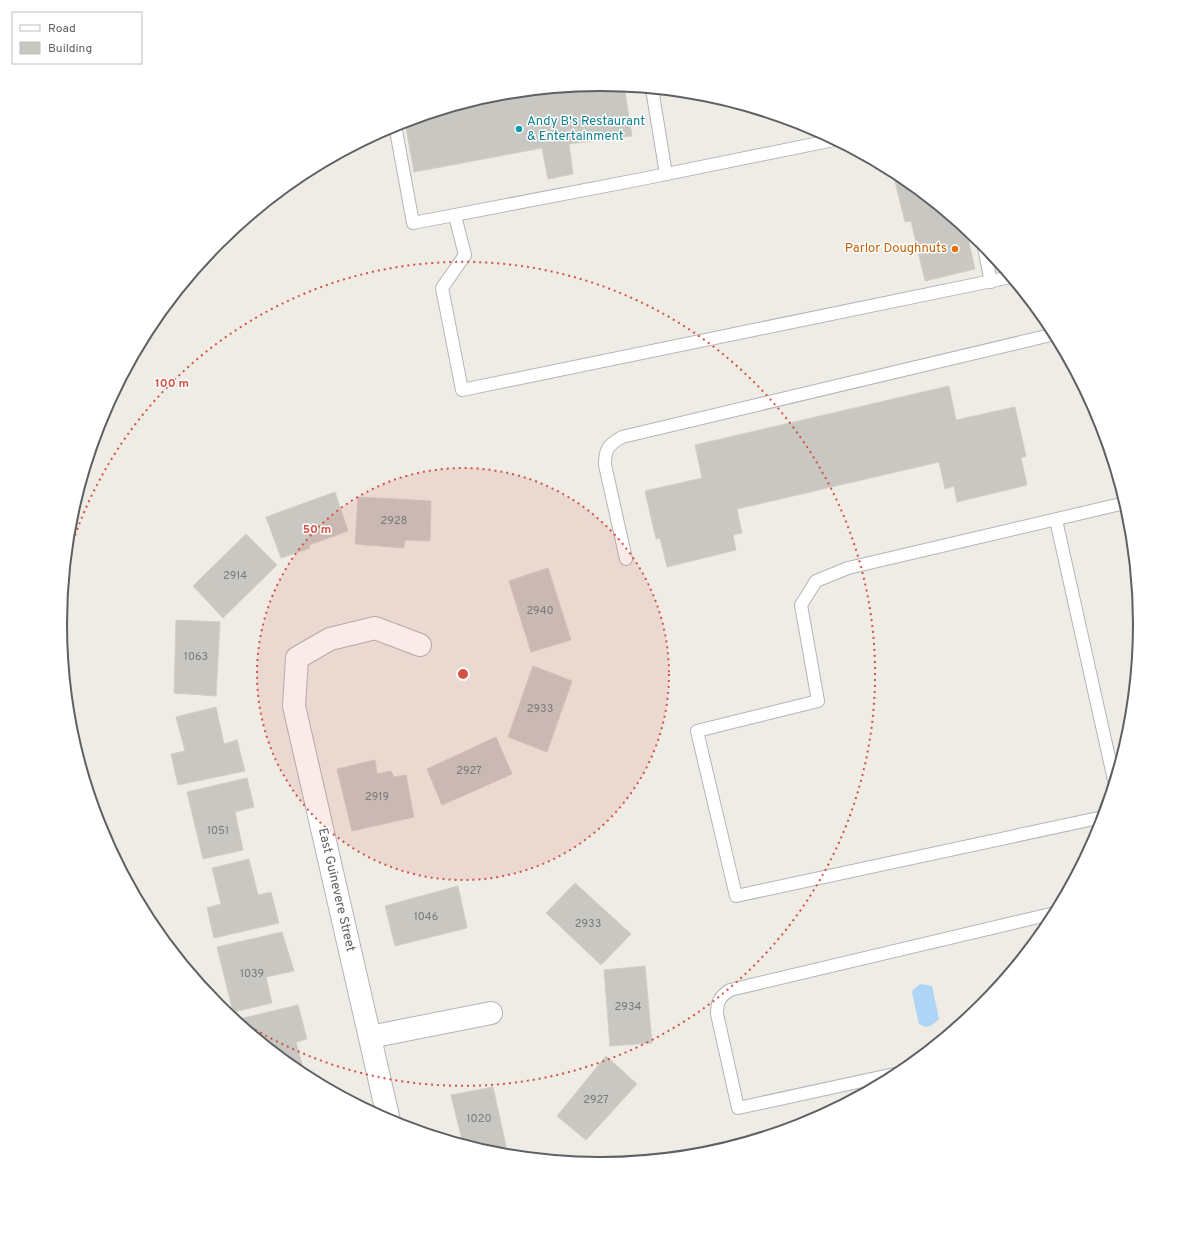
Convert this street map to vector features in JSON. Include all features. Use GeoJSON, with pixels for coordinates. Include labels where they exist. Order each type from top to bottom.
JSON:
{"type":"FeatureCollection","features":[{"type":"Feature","properties":{"kind":"street","name":"East Guinevere Street"},"geometry":{"type":"LineString","coordinates":[[387,1112],[294,706],[297,658],[330,639],[375,628],[420,644]]}},
{"type":"Feature","properties":{"kind":"street"},"geometry":{"type":"LineString","coordinates":[[370,1037],[491,1013]]}},
{"type":"Feature","properties":{"kind":"lane"},"geometry":{"type":"LineString","coordinates":[[653,94],[666,174]]}},
{"type":"Feature","properties":{"kind":"lane"},"geometry":{"type":"LineString","coordinates":[[396,132],[413,223],[455,216],[826,142]]}},
{"type":"Feature","properties":{"kind":"lane"},"geometry":{"type":"LineString","coordinates":[[455,216],[465,255],[442,288],[462,390],[1006,279]]}},
{"type":"Feature","properties":{"kind":"lane"},"geometry":{"type":"LineString","coordinates":[[986,256],[991,282]]}},
{"type":"Feature","properties":{"kind":"lane"},"geometry":{"type":"LineString","coordinates":[[626,559],[605,465],[605,453],[612,443],[622,437],[1048,336]]}},
{"type":"Feature","properties":{"kind":"lane"},"geometry":{"type":"LineString","coordinates":[[1096,819],[736,896],[697,731],[818,701],[800,605],[816,582],[848,568],[1120,505]]}},
{"type":"Feature","properties":{"kind":"lane"},"geometry":{"type":"LineString","coordinates":[[1056,520],[1112,772]]}},
{"type":"Feature","properties":{"kind":"lane"},"geometry":{"type":"LineString","coordinates":[[880,1077],[738,1108],[717,1014],[717,1004],[721,996],[730,990],[1046,915]]}},
{"type":"Feature","properties":{"kind":"water"},"geometry":{"type":"Polygon","coordinates":[[[920,984],[932,986],[939,1019],[928,1027],[919,1024],[912,993],[913,990],[920,984]]]}},
{"type":"Feature","properties":{"kind":"building","name":"Andy B's Restaurant & Entertainment"},"geometry":{"type":"Polygon","coordinates":[[[565,92],[625,92],[632,136],[569,144],[573,174],[548,179],[542,148],[414,172],[406,128],[429,119],[496,101],[530,96],[565,92]]]}},
{"type":"Feature","properties":{"kind":"building"},"geometry":{"type":"Polygon","coordinates":[[[895,180],[924,201],[968,239],[975,269],[925,281],[911,221],[905,222],[895,180]]]}},
{"type":"Feature","properties":{"kind":"building"},"geometry":{"type":"Polygon","coordinates":[[[949,386],[956,420],[1015,407],[1026,456],[1021,458],[1027,485],[957,502],[954,486],[945,489],[939,462],[737,509],[742,533],[733,535],[736,550],[667,567],[660,538],[656,539],[645,491],[702,478],[695,445],[949,386]]]}},
{"type":"Feature","properties":{"kind":"building"},"geometry":{"type":"Polygon","coordinates":[[[335,492],[348,531],[309,545],[310,548],[281,558],[266,517],[335,492]]]}},
{"type":"Feature","properties":{"kind":"building"},"geometry":{"type":"Polygon","coordinates":[[[358,497],[431,501],[430,541],[405,540],[404,548],[355,544],[358,497]]]}},
{"type":"Feature","properties":{"kind":"building"},"geometry":{"type":"Polygon","coordinates":[[[246,534],[277,565],[223,618],[193,586],[246,534]]]}},
{"type":"Feature","properties":{"kind":"building"},"geometry":{"type":"Polygon","coordinates":[[[548,568],[571,640],[531,652],[509,581],[548,568]]]}},
{"type":"Feature","properties":{"kind":"building"},"geometry":{"type":"Polygon","coordinates":[[[176,620],[220,622],[216,696],[174,693],[176,620]]]}},
{"type":"Feature","properties":{"kind":"building"},"geometry":{"type":"Polygon","coordinates":[[[533,666],[572,681],[547,752],[508,737],[533,666]]]}},
{"type":"Feature","properties":{"kind":"building"},"geometry":{"type":"Polygon","coordinates":[[[216,707],[224,744],[237,740],[245,771],[178,785],[171,754],[185,751],[176,717],[216,707]]]}},
{"type":"Feature","properties":{"kind":"building"},"geometry":{"type":"Polygon","coordinates":[[[496,737],[512,774],[442,805],[427,769],[496,737]]]}},
{"type":"Feature","properties":{"kind":"building"},"geometry":{"type":"Polygon","coordinates":[[[375,760],[377,774],[391,771],[394,777],[406,775],[414,817],[352,831],[337,769],[375,760]]]}},
{"type":"Feature","properties":{"kind":"building"},"geometry":{"type":"Polygon","coordinates":[[[247,778],[254,807],[235,812],[243,850],[203,859],[187,792],[247,778]]]}},
{"type":"Feature","properties":{"kind":"building"},"geometry":{"type":"Polygon","coordinates":[[[249,859],[258,895],[271,892],[279,923],[214,938],[207,908],[221,904],[212,868],[249,859]]]}},
{"type":"Feature","properties":{"kind":"building"},"geometry":{"type":"Polygon","coordinates":[[[575,883],[631,934],[601,965],[546,913],[575,883]]]}},
{"type":"Feature","properties":{"kind":"building"},"geometry":{"type":"Polygon","coordinates":[[[458,886],[467,928],[395,946],[385,906],[458,886]]]}},
{"type":"Feature","properties":{"kind":"building"},"geometry":{"type":"Polygon","coordinates":[[[282,932],[294,971],[266,977],[272,1003],[235,1012],[232,1010],[217,947],[282,932]]]}},
{"type":"Feature","properties":{"kind":"building"},"geometry":{"type":"Polygon","coordinates":[[[645,966],[652,1043],[610,1046],[604,970],[645,966]]]}},
{"type":"Feature","properties":{"kind":"building"},"geometry":{"type":"Polygon","coordinates":[[[298,1005],[307,1039],[296,1042],[302,1066],[276,1047],[242,1018],[298,1005]]]}},
{"type":"Feature","properties":{"kind":"building"},"geometry":{"type":"Polygon","coordinates":[[[606,1056],[637,1084],[586,1140],[557,1116],[606,1056]]]}},
{"type":"Feature","properties":{"kind":"building"},"geometry":{"type":"Polygon","coordinates":[[[493,1087],[507,1149],[462,1139],[451,1095],[493,1087]]]}},
{"type":"Feature","properties":{"kind":"place","name":"Andy B's Restaurant & Entertainment"},"geometry":{"type":"Point","coordinates":[519,129]}},
{"type":"Feature","properties":{"kind":"place","name":"Parlor Doughnuts"},"geometry":{"type":"Point","coordinates":[955,249]}}]}
